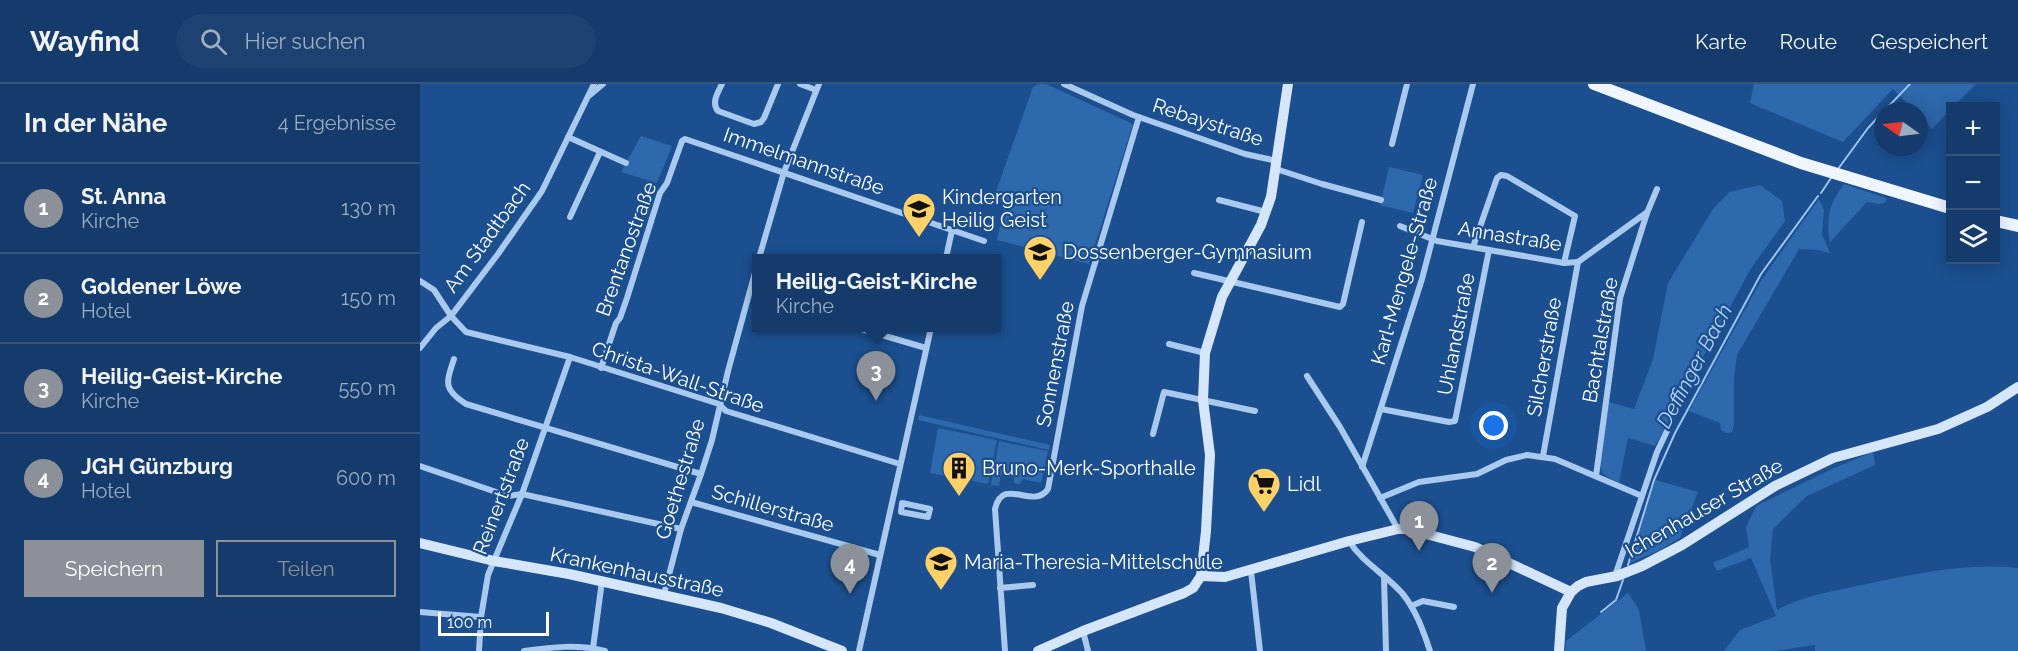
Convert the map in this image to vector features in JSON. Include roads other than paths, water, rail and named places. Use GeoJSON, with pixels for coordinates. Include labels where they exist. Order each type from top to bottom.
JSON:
{"type":"FeatureCollection","features":[{"type":"Feature","properties":{"kind":"main road"},"geometry":{"type":"LineString","coordinates":[[1593,84],[1801,163],[1946,207]]}},
{"type":"Feature","properties":{"kind":"main road"},"geometry":{"type":"LineString","coordinates":[[2000,222],[2018,226]]}},
{"type":"Feature","properties":{"kind":"street","name":"Am Stadtbach"},"geometry":{"type":"LineString","coordinates":[[420,348],[436,328],[451,316],[537,198],[594,84]]}},
{"type":"Feature","properties":{"kind":"street","name":"Am Stadtbach"},"geometry":{"type":"LineString","coordinates":[[588,97],[603,84]]}},
{"type":"Feature","properties":{"kind":"street"},"geometry":{"type":"LineString","coordinates":[[722,84],[714,104],[715,108],[754,124],[761,122],[764,118],[778,84]]}},
{"type":"Feature","properties":{"kind":"street"},"geometry":{"type":"LineString","coordinates":[[760,254],[784,172],[818,87],[800,84]]}},
{"type":"Feature","properties":{"kind":"street","name":"Rebaystraße"},"geometry":{"type":"LineString","coordinates":[[1064,84],[1139,117],[1277,165],[1322,184],[1381,200]]}},
{"type":"Feature","properties":{"kind":"street"},"geometry":{"type":"LineString","coordinates":[[1038,651],[1083,631],[1184,593],[1193,588],[1201,576],[1207,521],[1210,455],[1203,400],[1205,353],[1216,313],[1229,282],[1266,212],[1277,165],[1288,84]]}},
{"type":"Feature","properties":{"kind":"street"},"geometry":{"type":"LineString","coordinates":[[1392,144],[1405,84]]}},
{"type":"Feature","properties":{"kind":"street","name":"Karl-Mengele-Straße"},"geometry":{"type":"LineString","coordinates":[[1362,466],[1406,326],[1411,319],[1473,84]]}},
{"type":"Feature","properties":{"kind":"street","name":"Sonnenstraße"},"geometry":{"type":"LineString","coordinates":[[1005,651],[995,509],[998,500],[1005,494],[1039,497],[1043,496],[1048,489],[1082,306],[1139,117]]}},
{"type":"Feature","properties":{"kind":"street"},"geometry":{"type":"LineString","coordinates":[[568,137],[626,163]]}},
{"type":"Feature","properties":{"kind":"street","name":"Immelmannstraße"},"geometry":{"type":"LineString","coordinates":[[682,141],[685,139],[984,240]]}},
{"type":"Feature","properties":{"kind":"street","name":"Brentanostraße"},"geometry":{"type":"LineString","coordinates":[[601,368],[627,298],[660,193],[667,183],[682,141]]}},
{"type":"Feature","properties":{"kind":"street"},"geometry":{"type":"LineString","coordinates":[[570,217],[600,152]]}},
{"type":"Feature","properties":{"kind":"street"},"geometry":{"type":"LineString","coordinates":[[1473,247],[1497,178],[1501,175],[1507,176],[1575,216],[1564,263]]}},
{"type":"Feature","properties":{"kind":"street"},"geometry":{"type":"LineString","coordinates":[[1647,213],[1657,189]]}},
{"type":"Feature","properties":{"kind":"street"},"geometry":{"type":"LineString","coordinates":[[1219,200],[1266,212]]}},
{"type":"Feature","properties":{"kind":"street","name":"Annastraße"},"geometry":{"type":"LineString","coordinates":[[1400,226],[1433,240],[1564,263],[1578,262],[1647,213]]}},
{"type":"Feature","properties":{"kind":"street","name":"Bachtalstraße"},"geometry":{"type":"LineString","coordinates":[[1596,476],[1620,298],[1647,213]]}},
{"type":"Feature","properties":{"kind":"street"},"geometry":{"type":"LineString","coordinates":[[1194,273],[1340,307],[1343,304],[1362,222]]}},
{"type":"Feature","properties":{"kind":"street"},"geometry":{"type":"LineString","coordinates":[[947,254],[952,230]]}},
{"type":"Feature","properties":{"kind":"street","name":"Uhlandstraße"},"geometry":{"type":"LineString","coordinates":[[1381,409],[1449,422],[1455,421],[1489,250]]}},
{"type":"Feature","properties":{"kind":"street","name":"Silcherstraße"},"geometry":{"type":"LineString","coordinates":[[1543,456],[1578,262]]}},
{"type":"Feature","properties":{"kind":"street","name":"Christa-Wall-Straße"},"geometry":{"type":"LineString","coordinates":[[420,281],[434,290],[451,316],[466,332],[570,357],[719,404],[726,411],[900,464]]}},
{"type":"Feature","properties":{"kind":"street","name":"Goethestraße"},"geometry":{"type":"LineString","coordinates":[[664,594],[681,529],[702,474],[719,404],[752,299]]}},
{"type":"Feature","properties":{"kind":"street"},"geometry":{"type":"LineString","coordinates":[[874,332],[926,348]]}},
{"type":"Feature","properties":{"kind":"street"},"geometry":{"type":"LineString","coordinates":[[859,651],[930,332]]}},
{"type":"Feature","properties":{"kind":"street"},"geometry":{"type":"LineString","coordinates":[[1169,344],[1205,353]]}},
{"type":"Feature","properties":{"kind":"street","name":"Reinertstraße"},"geometry":{"type":"LineString","coordinates":[[479,651],[481,617],[488,575],[522,494],[570,357]]}},
{"type":"Feature","properties":{"kind":"street"},"geometry":{"type":"LineString","coordinates":[[454,359],[447,381],[448,388],[455,397],[466,404],[702,474]]}},
{"type":"Feature","properties":{"kind":"street"},"geometry":{"type":"LineString","coordinates":[[1307,376],[1340,427],[1398,529]]}},
{"type":"Feature","properties":{"kind":"street","name":"Ichenhauser Straße"},"geometry":{"type":"LineString","coordinates":[[1570,592],[1586,582],[1631,571],[1661,557],[1775,486],[1833,458],[1938,429],[1987,407],[2018,387]]}},
{"type":"Feature","properties":{"kind":"street"},"geometry":{"type":"LineString","coordinates":[[1153,434],[1164,392],[1255,411]]}},
{"type":"Feature","properties":{"kind":"street"},"geometry":{"type":"LineString","coordinates":[[1616,576],[1657,453],[1667,431]]}},
{"type":"Feature","properties":{"kind":"street"},"geometry":{"type":"LineString","coordinates":[[1380,498],[1425,480],[1477,474],[1517,457],[1543,456],[1566,463],[1642,496]]}},
{"type":"Feature","properties":{"kind":"street"},"geometry":{"type":"LineString","coordinates":[[420,466],[508,496],[522,494],[681,529]]}},
{"type":"Feature","properties":{"kind":"street","name":"Schillerstraße"},"geometry":{"type":"LineString","coordinates":[[691,502],[880,555]]}},
{"type":"Feature","properties":{"kind":"street"},"geometry":{"type":"LineString","coordinates":[[1201,576],[1225,577],[1349,541],[1398,529],[1416,530],[1475,547],[1570,592],[1564,601],[1559,651]]}},
{"type":"Feature","properties":{"kind":"street"},"geometry":{"type":"LineString","coordinates":[[1349,541],[1401,592],[1422,625],[1430,651]]}},
{"type":"Feature","properties":{"kind":"street","name":"Krankenhausstraße"},"geometry":{"type":"LineString","coordinates":[[420,543],[494,561],[602,581],[721,608],[771,623],[842,651]]}},
{"type":"Feature","properties":{"kind":"street"},"geometry":{"type":"LineString","coordinates":[[1251,571],[1260,651]]}},
{"type":"Feature","properties":{"kind":"street"},"geometry":{"type":"LineString","coordinates":[[1384,577],[1386,651]]}},
{"type":"Feature","properties":{"kind":"street"},"geometry":{"type":"LineString","coordinates":[[593,648],[602,581]]}},
{"type":"Feature","properties":{"kind":"street"},"geometry":{"type":"LineString","coordinates":[[1000,588],[1033,585]]}},
{"type":"Feature","properties":{"kind":"street"},"geometry":{"type":"LineString","coordinates":[[1411,606],[1423,601],[1454,607]]}},
{"type":"Feature","properties":{"kind":"street"},"geometry":{"type":"LineString","coordinates":[[420,612],[481,617]]}},
{"type":"Feature","properties":{"kind":"street"},"geometry":{"type":"LineString","coordinates":[[1083,631],[1088,651]]}},
{"type":"Feature","properties":{"kind":"street"},"geometry":{"type":"LineString","coordinates":[[526,651],[558,646],[605,651]]}},
{"type":"Feature","properties":{"kind":"waterway","name":"Deffinger Bach"},"geometry":{"type":"LineString","coordinates":[[1893,102],[1910,84]]}},
{"type":"Feature","properties":{"kind":"waterway","name":"Deffinger Bach"},"geometry":{"type":"LineString","coordinates":[[1838,169],[1874,122]]}},
{"type":"Feature","properties":{"kind":"waterway","name":"Deffinger Bach"},"geometry":{"type":"LineString","coordinates":[[1821,193],[1831,178]]}},
{"type":"Feature","properties":{"kind":"waterway","name":"Deffinger Bach"},"geometry":{"type":"LineString","coordinates":[[1628,565],[1654,480],[1675,433],[1761,274],[1818,196]]}},
{"type":"Feature","properties":{"kind":"waterway","name":"Deffinger Bach"},"geometry":{"type":"LineString","coordinates":[[1601,612],[1616,600],[1623,580]]}},
{"type":"Feature","properties":{"kind":"place","name":"Kindergarten Heilig Geist"},"geometry":{"type":"Point","coordinates":[919,238]}},
{"type":"Feature","properties":{"kind":"place","name":"Dossenberger-Gymnasium"},"geometry":{"type":"Point","coordinates":[1040,281]}},
{"type":"Feature","properties":{"kind":"place","name":"Heilig-Geist-Kirche"},"geometry":{"type":"Point","coordinates":[876,401]}},
{"type":"Feature","properties":{"kind":"place","name":"Bruno-Merk-Sporthalle"},"geometry":{"type":"Point","coordinates":[959,497]}},
{"type":"Feature","properties":{"kind":"place","name":"Lidl"},"geometry":{"type":"Point","coordinates":[1264,513]}},
{"type":"Feature","properties":{"kind":"place","name":"St. Anna"},"geometry":{"type":"Point","coordinates":[1419,551]}},
{"type":"Feature","properties":{"kind":"place","name":"Maria-Theresia-Mittelschule"},"geometry":{"type":"Point","coordinates":[941,591]}},
{"type":"Feature","properties":{"kind":"place","name":"Goldener Löwe"},"geometry":{"type":"Point","coordinates":[1492,593]}},
{"type":"Feature","properties":{"kind":"place","name":"JGH Günzburg"},"geometry":{"type":"Point","coordinates":[850,594]}}]}
